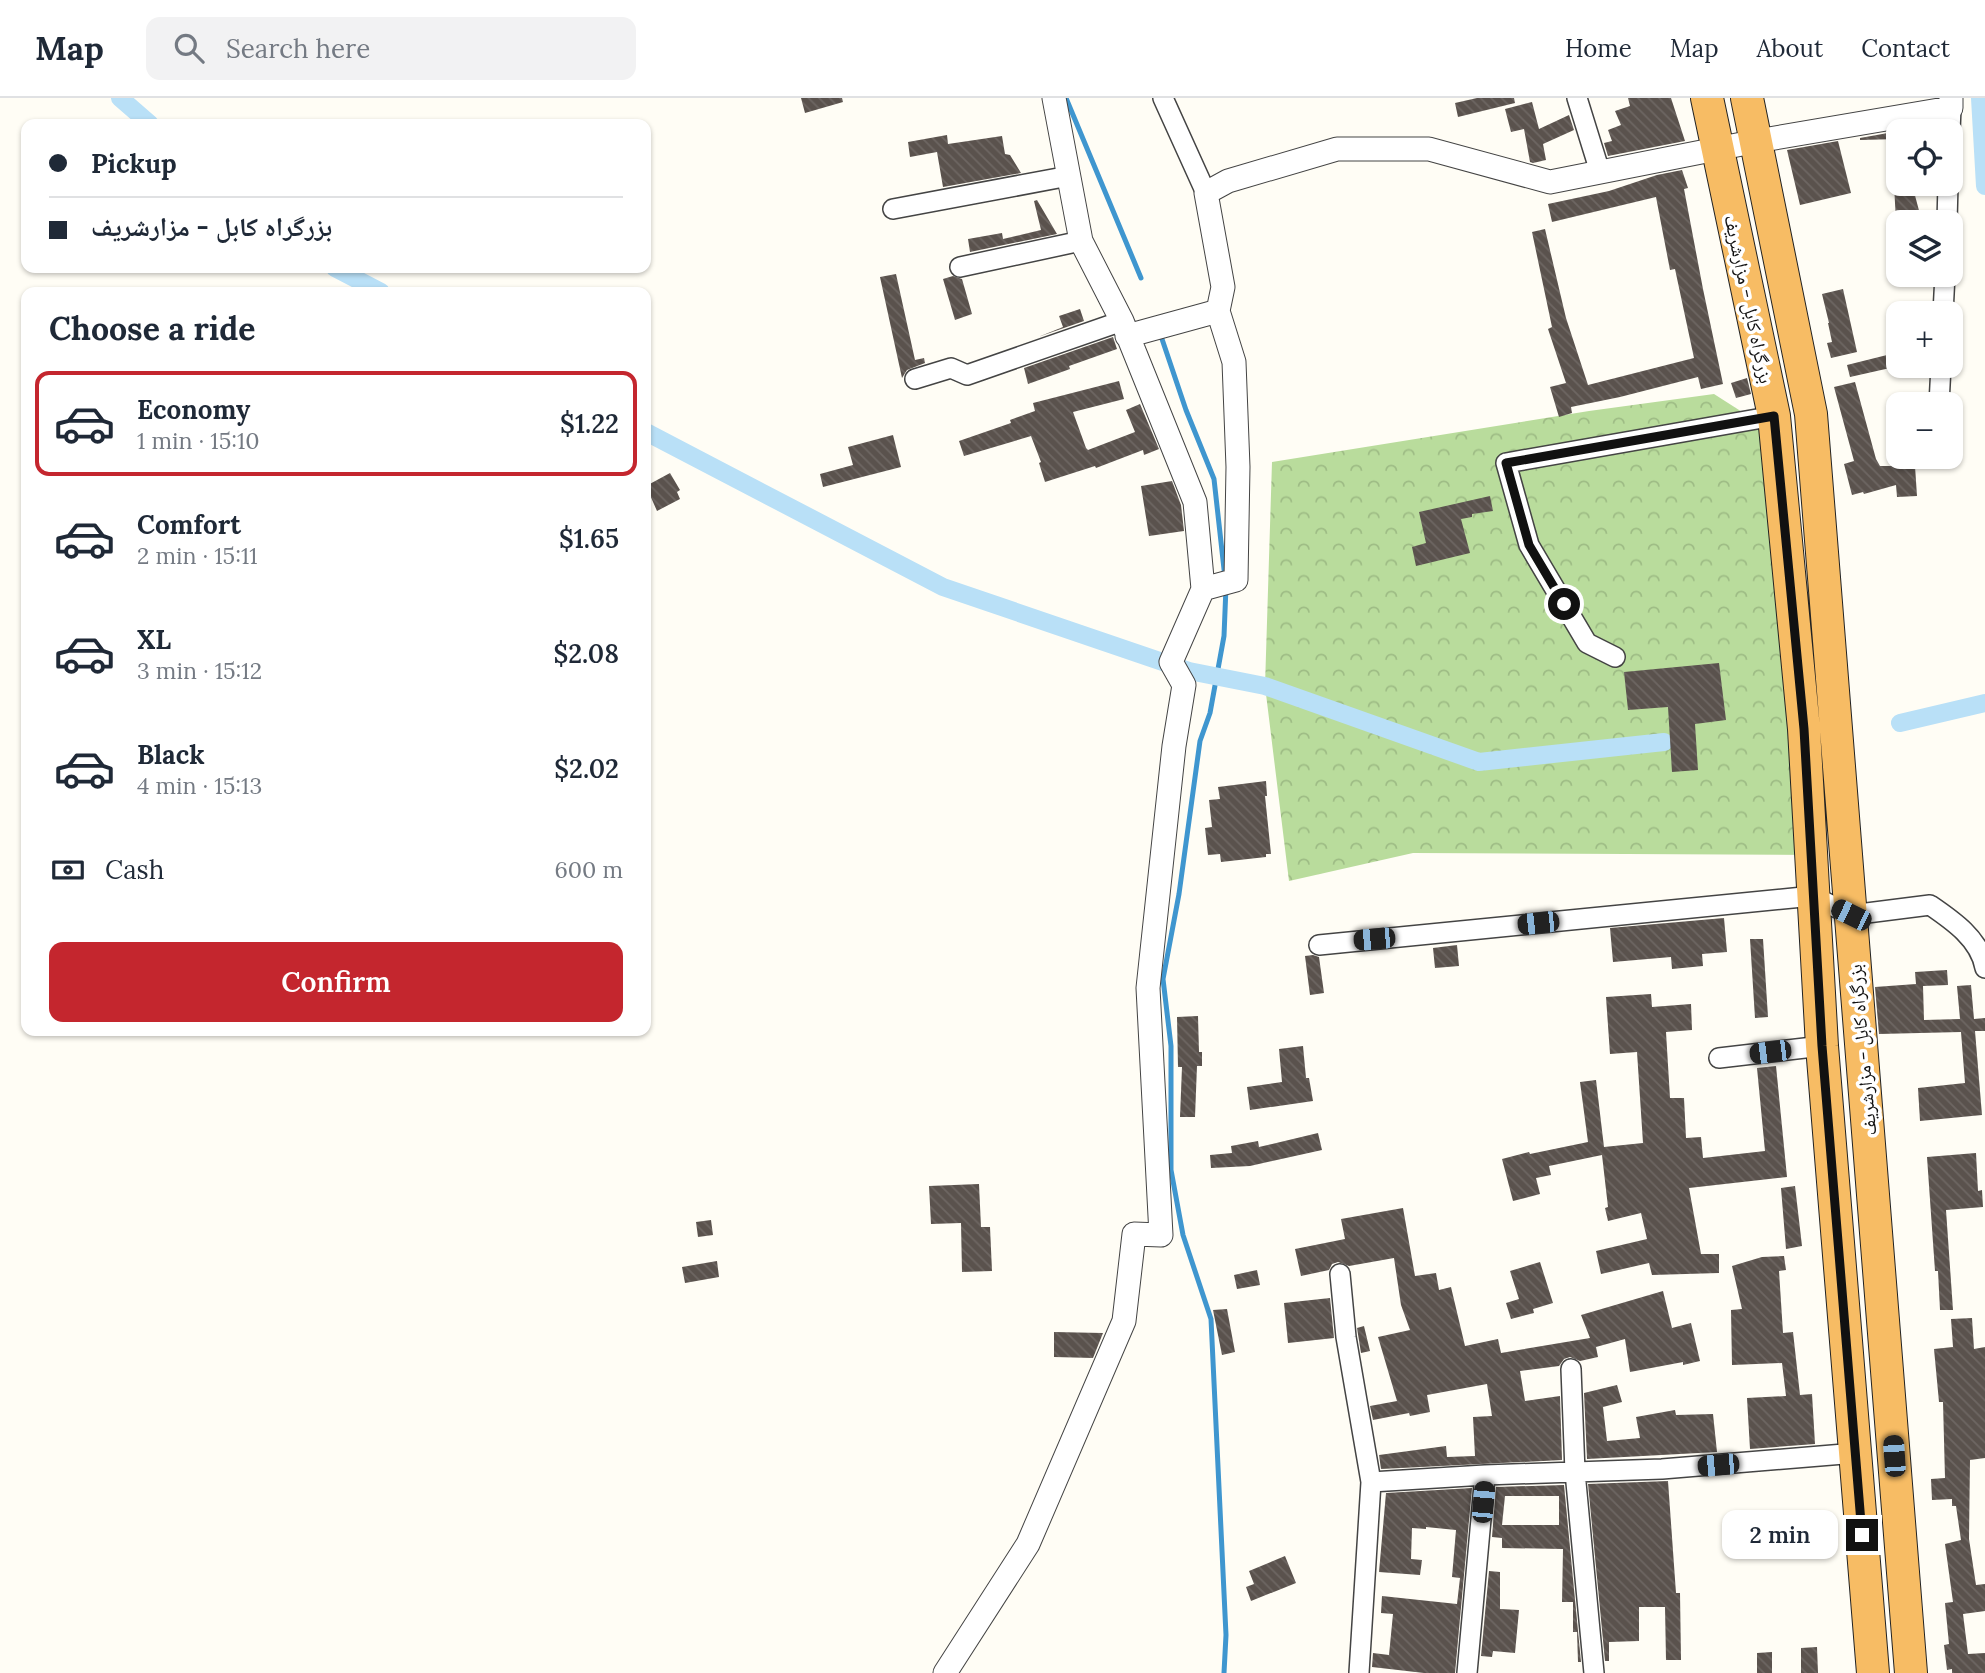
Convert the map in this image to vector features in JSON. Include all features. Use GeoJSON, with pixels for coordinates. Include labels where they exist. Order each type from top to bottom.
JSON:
{"type":"FeatureCollection","features":[{"type":"Feature","properties":{"kind":"highway","name":"بزرگراه کابل - مزارشریف"},"geometry":{"type":"LineString","coordinates":[[1707,98],[1774,416],[1804,729],[1822,1046],[1873,1673]]}},
{"type":"Feature","properties":{"kind":"highway","name":"بزرگراه کابل - مزارشریف"},"geometry":{"type":"LineString","coordinates":[[1747,98],[1811,414],[1911,1673]]}},
{"type":"Feature","properties":{"kind":"street"},"geometry":{"type":"LineString","coordinates":[[1054,98],[1082,241],[1124,329],[1195,502],[1218,585]]}},
{"type":"Feature","properties":{"kind":"street"},"geometry":{"type":"LineString","coordinates":[[945,1673],[1028,1544],[1119,1333],[1124,1321],[1134,1234],[1161,1235],[1148,988],[1174,746],[1184,685],[1171,662],[1218,585],[1236,580],[1238,467],[1234,362],[1218,311],[1223,288],[1206,193],[1163,98]]}},
{"type":"Feature","properties":{"kind":"street"},"geometry":{"type":"LineString","coordinates":[[1577,98],[1600,172]]}},
{"type":"Feature","properties":{"kind":"street"},"geometry":{"type":"LineString","coordinates":[[1206,193],[1228,181],[1337,149],[1429,149],[1550,182],[1757,141],[1951,113]]}},
{"type":"Feature","properties":{"kind":"street"},"geometry":{"type":"LineString","coordinates":[[893,209],[1069,176]]}},
{"type":"Feature","properties":{"kind":"street"},"geometry":{"type":"LineString","coordinates":[[960,267],[1082,241]]}},
{"type":"Feature","properties":{"kind":"street"},"geometry":{"type":"LineString","coordinates":[[915,379],[951,369],[967,375],[1124,329],[1218,311]]}},
{"type":"Feature","properties":{"kind":"street"},"geometry":{"type":"LineString","coordinates":[[1615,657],[1587,643],[1529,545],[1506,463],[1774,416]]}},
{"type":"Feature","properties":{"kind":"street"},"geometry":{"type":"LineString","coordinates":[[1319,945],[1812,896],[1851,915],[1930,905],[1962,926],[1984,961],[1985,968]]}},
{"type":"Feature","properties":{"kind":"street"},"geometry":{"type":"LineString","coordinates":[[1719,1058],[1822,1046]]}},
{"type":"Feature","properties":{"kind":"street"},"geometry":{"type":"LineString","coordinates":[[1340,1274],[1346,1337],[1371,1482],[1359,1673]]}},
{"type":"Feature","properties":{"kind":"street"},"geometry":{"type":"LineString","coordinates":[[1571,1369],[1576,1472],[1594,1673]]}},
{"type":"Feature","properties":{"kind":"street"},"geometry":{"type":"LineString","coordinates":[[1371,1482],[1662,1469],[1856,1453]]}},
{"type":"Feature","properties":{"kind":"street"},"geometry":{"type":"LineString","coordinates":[[1467,1673],[1485,1475]]}},
{"type":"Feature","properties":{"kind":"green space"},"geometry":{"type":"Polygon","coordinates":[[[1714,394],[1775,433],[1817,855],[1413,853],[1289,881],[1265,686],[1272,462],[1589,411],[1714,394]]]}},
{"type":"Feature","properties":{"kind":"building"},"geometry":{"type":"Polygon","coordinates":[[[801,98],[842,98],[843,102],[805,113],[801,98]]]}},
{"type":"Feature","properties":{"kind":"building"},"geometry":{"type":"Polygon","coordinates":[[[1477,98],[1514,98],[1515,103],[1458,117],[1455,103],[1477,98]]]}},
{"type":"Feature","properties":{"kind":"building"},"geometry":{"type":"Polygon","coordinates":[[[1628,98],[1671,98],[1685,141],[1608,156],[1604,143],[1612,141],[1608,130],[1621,125],[1615,111],[1630,106],[1628,98]]]}},
{"type":"Feature","properties":{"kind":"building"},"geometry":{"type":"Polygon","coordinates":[[[1532,102],[1539,129],[1569,115],[1574,130],[1543,144],[1546,160],[1533,163],[1530,162],[1524,129],[1511,132],[1505,109],[1532,102]]]}},
{"type":"Feature","properties":{"kind":"building"},"geometry":{"type":"Polygon","coordinates":[[[1886,133],[1886,139],[1860,138],[1886,133]]]}},
{"type":"Feature","properties":{"kind":"building"},"geometry":{"type":"Polygon","coordinates":[[[947,135],[948,144],[1002,136],[1005,154],[1010,155],[1021,173],[943,187],[937,152],[910,157],[908,142],[947,135]]]}},
{"type":"Feature","properties":{"kind":"building"},"geometry":{"type":"Polygon","coordinates":[[[1838,141],[1851,193],[1800,205],[1787,150],[1838,141]]]}},
{"type":"Feature","properties":{"kind":"building"},"geometry":{"type":"Polygon","coordinates":[[[1682,170],[1688,188],[1684,189],[1723,384],[1701,389],[1698,377],[1571,407],[1572,413],[1559,417],[1550,387],[1566,383],[1548,329],[1552,327],[1532,232],[1545,229],[1566,318],[1588,385],[1694,358],[1675,269],[1670,270],[1656,197],[1552,222],[1548,204],[1609,191],[1657,175],[1682,170]]]}},
{"type":"Feature","properties":{"kind":"building"},"geometry":{"type":"Polygon","coordinates":[[[1895,196],[1915,196],[1919,210],[1895,210],[1895,196]]]}},
{"type":"Feature","properties":{"kind":"building"},"geometry":{"type":"Polygon","coordinates":[[[1037,200],[1057,234],[970,252],[968,239],[1002,233],[1003,239],[1041,230],[1034,201],[1037,200]]]}},
{"type":"Feature","properties":{"kind":"building"},"geometry":{"type":"Polygon","coordinates":[[[896,274],[915,360],[924,358],[925,363],[907,370],[902,378],[880,277],[896,274]]]}},
{"type":"Feature","properties":{"kind":"building"},"geometry":{"type":"Polygon","coordinates":[[[953,276],[962,279],[972,314],[955,320],[943,279],[953,276]]]}},
{"type":"Feature","properties":{"kind":"building"},"geometry":{"type":"Polygon","coordinates":[[[1843,289],[1857,352],[1831,358],[1827,343],[1832,342],[1822,294],[1843,289]]]}},
{"type":"Feature","properties":{"kind":"building"},"geometry":{"type":"Polygon","coordinates":[[[1080,309],[1084,321],[1038,337],[1063,327],[1059,316],[1080,309]]]}},
{"type":"Feature","properties":{"kind":"building"},"geometry":{"type":"Polygon","coordinates":[[[1113,337],[1117,349],[1028,384],[1024,368],[1113,337]]]}},
{"type":"Feature","properties":{"kind":"building"},"geometry":{"type":"Polygon","coordinates":[[[1886,355],[1886,369],[1850,377],[1847,365],[1886,355]]]}},
{"type":"Feature","properties":{"kind":"building"},"geometry":{"type":"Polygon","coordinates":[[[1747,378],[1751,394],[1736,398],[1731,383],[1747,378]]]}},
{"type":"Feature","properties":{"kind":"building"},"geometry":{"type":"Polygon","coordinates":[[[1119,381],[1124,399],[1073,412],[1086,448],[1088,450],[1135,432],[1126,410],[1140,404],[1159,449],[1144,455],[1143,450],[1096,468],[1095,466],[1045,482],[1031,436],[964,456],[959,441],[1011,423],[1010,420],[1035,411],[1033,403],[1119,381]]]}},
{"type":"Feature","properties":{"kind":"building"},"geometry":{"type":"Polygon","coordinates":[[[1855,382],[1876,459],[1880,466],[1886,466],[1886,469],[1915,469],[1917,496],[1897,497],[1896,485],[1852,495],[1844,464],[1854,461],[1834,387],[1855,382]]]}},
{"type":"Feature","properties":{"kind":"building"},"geometry":{"type":"Polygon","coordinates":[[[893,435],[901,467],[823,487],[820,474],[853,465],[848,447],[893,435]]]}},
{"type":"Feature","properties":{"kind":"building"},"geometry":{"type":"Polygon","coordinates":[[[670,473],[680,490],[677,492],[680,499],[657,511],[651,497],[651,483],[670,473]]]}},
{"type":"Feature","properties":{"kind":"building"},"geometry":{"type":"Polygon","coordinates":[[[1172,481],[1181,505],[1184,531],[1149,536],[1141,486],[1172,481]]]}},
{"type":"Feature","properties":{"kind":"building"},"geometry":{"type":"Polygon","coordinates":[[[1490,496],[1493,511],[1472,514],[1472,517],[1461,519],[1470,553],[1416,566],[1412,547],[1426,543],[1419,512],[1490,496]]]}},
{"type":"Feature","properties":{"kind":"building"},"geometry":{"type":"Polygon","coordinates":[[[1719,663],[1726,720],[1695,724],[1698,770],[1672,772],[1668,707],[1628,710],[1624,672],[1719,663]]]}},
{"type":"Feature","properties":{"kind":"building"},"geometry":{"type":"Polygon","coordinates":[[[1266,781],[1271,854],[1266,854],[1266,857],[1221,862],[1220,854],[1208,855],[1205,828],[1212,827],[1209,800],[1220,799],[1218,787],[1266,781]]]}},
{"type":"Feature","properties":{"kind":"building"},"geometry":{"type":"Polygon","coordinates":[[[1724,918],[1727,952],[1702,954],[1703,966],[1672,969],[1671,957],[1613,962],[1610,928],[1724,918]]]}},
{"type":"Feature","properties":{"kind":"building"},"geometry":{"type":"Polygon","coordinates":[[[1750,939],[1763,939],[1768,1017],[1755,1018],[1750,939]]]}},
{"type":"Feature","properties":{"kind":"building"},"geometry":{"type":"Polygon","coordinates":[[[1457,945],[1459,966],[1435,968],[1433,948],[1457,945]]]}},
{"type":"Feature","properties":{"kind":"building"},"geometry":{"type":"Polygon","coordinates":[[[1305,956],[1319,957],[1324,993],[1310,995],[1305,956]]]}},
{"type":"Feature","properties":{"kind":"building"},"geometry":{"type":"Polygon","coordinates":[[[1947,970],[1948,985],[1923,986],[1924,1020],[1960,1019],[1957,986],[1971,985],[1974,1019],[1985,1018],[1985,1031],[1975,1031],[1982,1115],[1920,1121],[1918,1088],[1965,1083],[1961,1032],[1879,1034],[1875,987],[1916,984],[1915,972],[1947,970]]]}},
{"type":"Feature","properties":{"kind":"building"},"geometry":{"type":"Polygon","coordinates":[[[1651,994],[1652,1007],[1691,1004],[1692,1030],[1666,1032],[1670,1098],[1684,1098],[1686,1138],[1701,1137],[1703,1158],[1765,1151],[1757,1068],[1776,1066],[1787,1177],[1689,1188],[1701,1254],[1719,1254],[1719,1273],[1652,1275],[1649,1263],[1601,1274],[1596,1251],[1647,1239],[1641,1213],[1608,1221],[1602,1155],[1549,1166],[1551,1175],[1536,1178],[1540,1194],[1513,1201],[1502,1159],[1588,1142],[1580,1082],[1596,1080],[1604,1147],[1643,1143],[1637,1052],[1610,1054],[1606,997],[1651,994]]]}},
{"type":"Feature","properties":{"kind":"building"},"geometry":{"type":"Polygon","coordinates":[[[1198,1016],[1202,1066],[1197,1066],[1195,1117],[1180,1117],[1182,1067],[1178,1067],[1177,1017],[1198,1016]]]}},
{"type":"Feature","properties":{"kind":"building"},"geometry":{"type":"Polygon","coordinates":[[[1303,1046],[1306,1078],[1309,1078],[1313,1101],[1250,1110],[1247,1087],[1282,1082],[1279,1049],[1303,1046]]]}},
{"type":"Feature","properties":{"kind":"building"},"geometry":{"type":"Polygon","coordinates":[[[1318,1133],[1322,1150],[1250,1166],[1211,1168],[1210,1155],[1232,1153],[1231,1146],[1258,1141],[1259,1147],[1318,1133]]]}},
{"type":"Feature","properties":{"kind":"building"},"geometry":{"type":"Polygon","coordinates":[[[1976,1153],[1978,1191],[1982,1190],[1983,1207],[1946,1210],[1953,1310],[1940,1310],[1927,1157],[1976,1153]]]}},
{"type":"Feature","properties":{"kind":"building"},"geometry":{"type":"Polygon","coordinates":[[[979,1184],[981,1227],[990,1227],[992,1271],[962,1272],[961,1223],[931,1224],[929,1186],[979,1184]]]}},
{"type":"Feature","properties":{"kind":"building"},"geometry":{"type":"Polygon","coordinates":[[[1795,1186],[1802,1246],[1786,1249],[1781,1188],[1795,1186]]]}},
{"type":"Feature","properties":{"kind":"building"},"geometry":{"type":"Polygon","coordinates":[[[1403,1208],[1415,1276],[1436,1273],[1439,1290],[1451,1287],[1465,1346],[1498,1339],[1501,1353],[1590,1338],[1581,1315],[1663,1291],[1672,1328],[1691,1323],[1700,1361],[1630,1372],[1625,1339],[1596,1347],[1598,1357],[1580,1361],[1570,1357],[1564,1359],[1559,1366],[1520,1371],[1525,1401],[1560,1396],[1562,1460],[1381,1469],[1379,1455],[1446,1446],[1447,1457],[1475,1456],[1473,1417],[1492,1416],[1487,1384],[1427,1395],[1430,1412],[1373,1420],[1370,1406],[1397,1401],[1378,1337],[1410,1330],[1401,1305],[1394,1258],[1349,1266],[1338,1262],[1332,1264],[1329,1270],[1301,1276],[1295,1249],[1345,1239],[1341,1219],[1403,1208]]]}},
{"type":"Feature","properties":{"kind":"building"},"geometry":{"type":"Polygon","coordinates":[[[711,1220],[713,1235],[698,1237],[696,1222],[711,1220]]]}},
{"type":"Feature","properties":{"kind":"building"},"geometry":{"type":"Polygon","coordinates":[[[1784,1256],[1786,1270],[1779,1271],[1783,1333],[1793,1332],[1800,1395],[1812,1394],[1815,1444],[1750,1449],[1747,1398],[1786,1396],[1782,1363],[1732,1365],[1731,1310],[1742,1309],[1732,1266],[1762,1257],[1784,1256]]]}},
{"type":"Feature","properties":{"kind":"building"},"geometry":{"type":"Polygon","coordinates":[[[717,1261],[719,1277],[685,1283],[682,1267],[717,1261]]]}},
{"type":"Feature","properties":{"kind":"building"},"geometry":{"type":"Polygon","coordinates":[[[1540,1262],[1553,1303],[1533,1309],[1534,1313],[1511,1319],[1506,1303],[1519,1299],[1510,1271],[1540,1262]]]}},
{"type":"Feature","properties":{"kind":"building"},"geometry":{"type":"Polygon","coordinates":[[[1257,1270],[1260,1285],[1237,1289],[1234,1275],[1257,1270]]]}},
{"type":"Feature","properties":{"kind":"building"},"geometry":{"type":"Polygon","coordinates":[[[1330,1298],[1334,1338],[1288,1343],[1284,1303],[1330,1298]]]}},
{"type":"Feature","properties":{"kind":"building"},"geometry":{"type":"Polygon","coordinates":[[[1227,1309],[1235,1352],[1222,1355],[1213,1310],[1227,1309]]]}},
{"type":"Feature","properties":{"kind":"building"},"geometry":{"type":"Polygon","coordinates":[[[1972,1318],[1974,1349],[1985,1347],[1985,1458],[1970,1460],[1969,1539],[1976,1585],[1985,1584],[1985,1611],[1963,1614],[1968,1654],[1985,1653],[1985,1673],[1952,1673],[1952,1669],[1947,1670],[1944,1645],[1949,1644],[1945,1603],[1953,1602],[1945,1544],[1961,1540],[1956,1506],[1952,1506],[1952,1499],[1932,1500],[1931,1479],[1945,1478],[1943,1402],[1939,1402],[1934,1349],[1953,1347],[1951,1319],[1972,1318]]]}},
{"type":"Feature","properties":{"kind":"building"},"geometry":{"type":"Polygon","coordinates":[[[1364,1326],[1370,1351],[1361,1353],[1357,1328],[1364,1326]]]}},
{"type":"Feature","properties":{"kind":"building"},"geometry":{"type":"Polygon","coordinates":[[[1054,1332],[1103,1333],[1093,1358],[1054,1357],[1054,1332]]]}},
{"type":"Feature","properties":{"kind":"building"},"geometry":{"type":"Polygon","coordinates":[[[1617,1385],[1622,1402],[1603,1407],[1607,1441],[1640,1438],[1636,1417],[1675,1410],[1676,1415],[1713,1414],[1717,1452],[1587,1459],[1584,1393],[1617,1385]]]}},
{"type":"Feature","properties":{"kind":"building"},"geometry":{"type":"Polygon","coordinates":[[[1668,1481],[1676,1593],[1680,1593],[1681,1660],[1666,1660],[1665,1607],[1639,1607],[1639,1641],[1609,1642],[1609,1661],[1605,1661],[1588,1484],[1668,1481]]]}},
{"type":"Feature","properties":{"kind":"building"},"geometry":{"type":"Polygon","coordinates":[[[1564,1485],[1581,1662],[1578,1662],[1577,1632],[1573,1632],[1573,1602],[1562,1602],[1563,1549],[1502,1548],[1502,1538],[1492,1537],[1496,1487],[1564,1485]],[[1505,1496],[1502,1525],[1559,1525],[1559,1496],[1505,1496]]]}},
{"type":"Feature","properties":{"kind":"building"},"geometry":{"type":"Polygon","coordinates":[[[1472,1488],[1455,1673],[1424,1673],[1372,1667],[1373,1653],[1389,1655],[1393,1614],[1381,1613],[1382,1596],[1457,1604],[1460,1578],[1452,1577],[1456,1530],[1426,1527],[1412,1528],[1411,1559],[1422,1560],[1420,1575],[1379,1572],[1386,1493],[1472,1488]]]}},
{"type":"Feature","properties":{"kind":"building"},"geometry":{"type":"Polygon","coordinates":[[[1285,1556],[1296,1583],[1251,1601],[1246,1587],[1254,1584],[1249,1571],[1285,1556]]]}},
{"type":"Feature","properties":{"kind":"building"},"geometry":{"type":"Polygon","coordinates":[[[1489,1571],[1500,1572],[1500,1609],[1519,1610],[1515,1653],[1493,1651],[1492,1657],[1481,1656],[1489,1571]]]}},
{"type":"Feature","properties":{"kind":"building"},"geometry":{"type":"Polygon","coordinates":[[[1817,1647],[1818,1673],[1801,1673],[1801,1648],[1817,1647]]]}},
{"type":"Feature","properties":{"kind":"building"},"geometry":{"type":"Polygon","coordinates":[[[1772,1652],[1772,1673],[1757,1673],[1757,1653],[1772,1652]]]}},
{"type":"Feature","properties":{"kind":"waterway"},"geometry":{"type":"LineString","coordinates":[[120,98],[144,119]]}},
{"type":"Feature","properties":{"kind":"waterway"},"geometry":{"type":"LineString","coordinates":[[1066,98],[1141,278]]}},
{"type":"Feature","properties":{"kind":"waterway"},"geometry":{"type":"LineString","coordinates":[[1980,98],[1985,186]]}},
{"type":"Feature","properties":{"kind":"waterway"},"geometry":{"type":"LineString","coordinates":[[345,273],[371,287]]}},
{"type":"Feature","properties":{"kind":"waterway"},"geometry":{"type":"LineString","coordinates":[[1162,339],[1186,410],[1214,479],[1225,578]]}},
{"type":"Feature","properties":{"kind":"waterway"},"geometry":{"type":"LineString","coordinates":[[651,435],[943,587],[1189,671],[1265,686],[1479,762],[1664,742]]}},
{"type":"Feature","properties":{"kind":"waterway"},"geometry":{"type":"LineString","coordinates":[[1224,1673],[1226,1635],[1211,1319],[1183,1235],[1171,1170],[1171,1046],[1163,979],[1179,894],[1200,741],[1210,713],[1224,636],[1226,587]]}},
{"type":"Feature","properties":{"kind":"waterway"},"geometry":{"type":"LineString","coordinates":[[1900,723],[1985,703]]}},
{"type":"Feature","properties":{"kind":"route"},"geometry":{"type":"LineString","coordinates":[[1564,604],[1529,545],[1506,463],[1774,416],[1804,729],[1822,1046],[1862,1535]]}}]}
